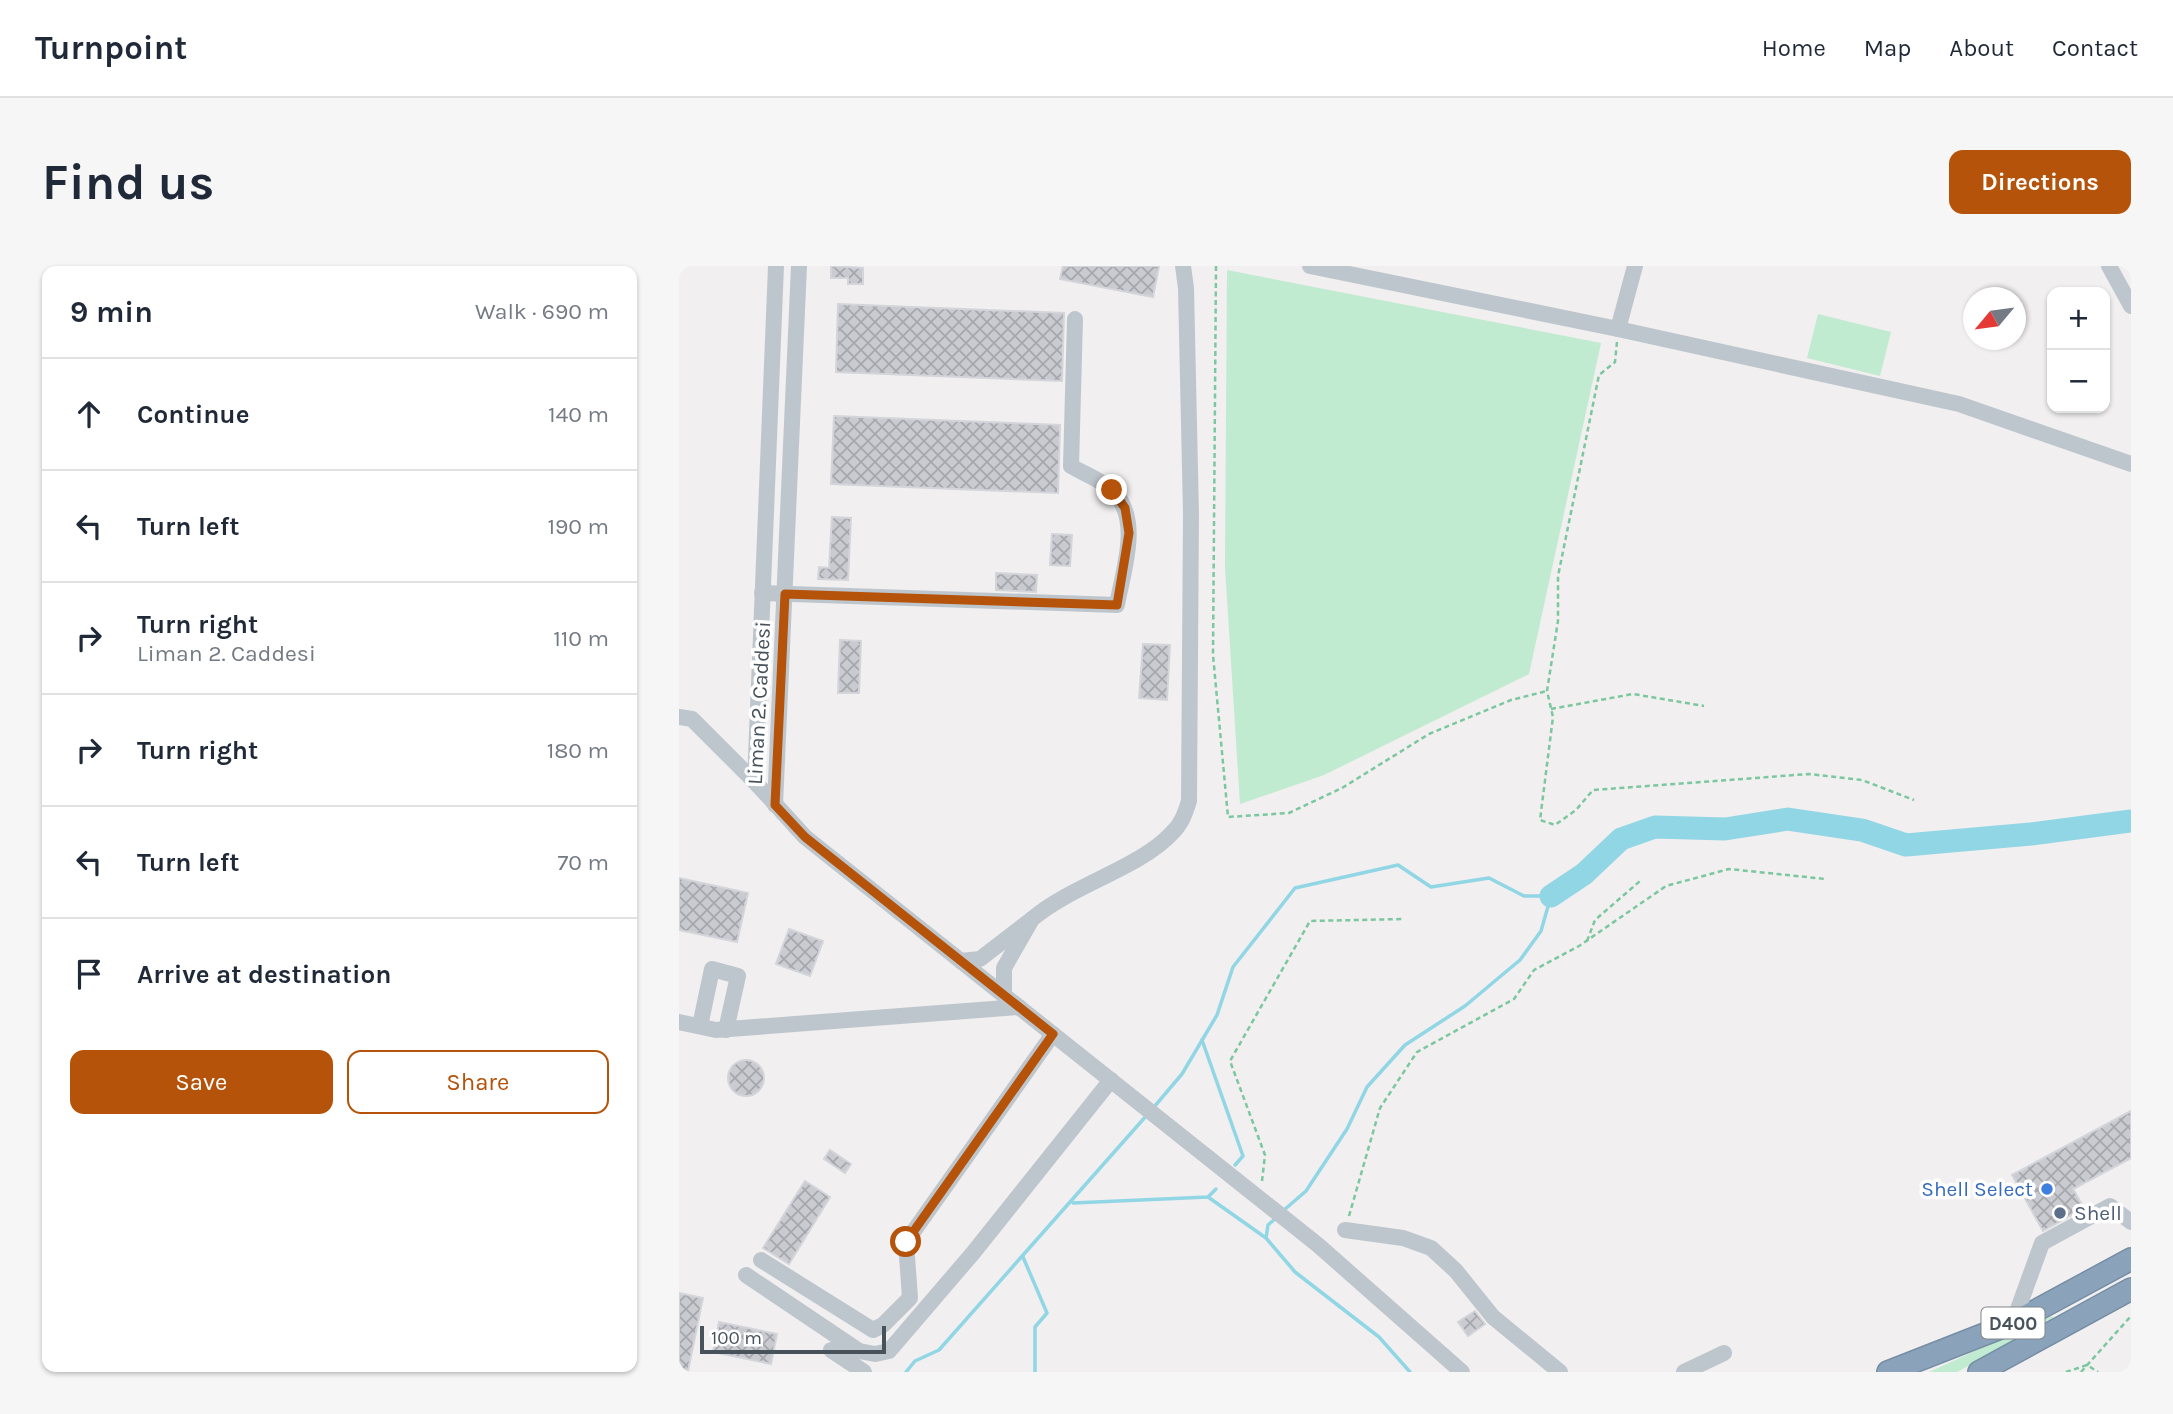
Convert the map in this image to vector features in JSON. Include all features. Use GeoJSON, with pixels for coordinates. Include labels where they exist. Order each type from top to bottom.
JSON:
{"type":"FeatureCollection","features":[{"type":"Feature","properties":{"kind":"highway","name":"D400"},"geometry":{"type":"LineString","coordinates":[[1888,1372],[2014,1322],[2131,1259]]}},
{"type":"Feature","properties":{"kind":"highway","name":"D400"},"geometry":{"type":"LineString","coordinates":[[1979,1372],[2131,1289]]}},
{"type":"Feature","properties":{"kind":"street","name":"Liman 2. Caddesi"},"geometry":{"type":"LineString","coordinates":[[775,805],[755,782],[776,266]]}},
{"type":"Feature","properties":{"kind":"street","name":"Liman 2. Caddesi"},"geometry":{"type":"LineString","coordinates":[[775,805],[799,266]]}},
{"type":"Feature","properties":{"kind":"street"},"geometry":{"type":"LineString","coordinates":[[961,961],[980,959],[1053,901],[1144,854],[1170,836],[1182,820],[1189,801],[1191,514],[1187,288],[1183,266]]}},
{"type":"Feature","properties":{"kind":"street"},"geometry":{"type":"LineString","coordinates":[[1310,266],[1618,329],[1959,404],[2131,464]]}},
{"type":"Feature","properties":{"kind":"street"},"geometry":{"type":"LineString","coordinates":[[1618,329],[1635,266]]}},
{"type":"Feature","properties":{"kind":"street"},"geometry":{"type":"LineString","coordinates":[[2109,266],[2131,306]]}},
{"type":"Feature","properties":{"kind":"street"},"geometry":{"type":"LineString","coordinates":[[762,593],[1117,605],[1129,533],[1125,508],[1112,490],[1071,467],[1075,319]]}},
{"type":"Feature","properties":{"kind":"street"},"geometry":{"type":"LineString","coordinates":[[679,717],[692,719],[755,782]]}},
{"type":"Feature","properties":{"kind":"street"},"geometry":{"type":"LineString","coordinates":[[775,805],[805,837],[1302,1233],[1457,1368]]}},
{"type":"Feature","properties":{"kind":"street"},"geometry":{"type":"LineString","coordinates":[[1004,995],[1004,968],[1032,919]]}},
{"type":"Feature","properties":{"kind":"street"},"geometry":{"type":"LineString","coordinates":[[700,1027],[712,969],[738,976],[726,1030]]}},
{"type":"Feature","properties":{"kind":"street"},"geometry":{"type":"LineString","coordinates":[[679,1022],[726,1030],[1019,1007]]}},
{"type":"Feature","properties":{"kind":"street"},"geometry":{"type":"LineString","coordinates":[[761,1259],[873,1330],[883,1325],[910,1298],[906,1242],[1053,1034]]}},
{"type":"Feature","properties":{"kind":"street"},"geometry":{"type":"LineString","coordinates":[[835,1344],[874,1354],[889,1351],[907,1334],[1111,1080]]}},
{"type":"Feature","properties":{"kind":"street"},"geometry":{"type":"LineString","coordinates":[[2014,1322],[2042,1243],[2110,1206],[2131,1222]]}},
{"type":"Feature","properties":{"kind":"street"},"geometry":{"type":"LineString","coordinates":[[1345,1230],[1403,1238],[1431,1248],[1456,1271],[1493,1317],[1560,1372]]}},
{"type":"Feature","properties":{"kind":"street"},"geometry":{"type":"LineString","coordinates":[[746,1275],[835,1344],[865,1372],[874,1368],[874,1354]]}},
{"type":"Feature","properties":{"kind":"street"},"geometry":{"type":"LineString","coordinates":[[835,1344],[854,1318]]}},
{"type":"Feature","properties":{"kind":"street"},"geometry":{"type":"LineString","coordinates":[[1685,1372],[1724,1353]]}},
{"type":"Feature","properties":{"kind":"path"},"geometry":{"type":"LineString","coordinates":[[1216,266],[1213,655],[1228,817],[1289,813],[1342,788],[1429,734],[1511,700],[1547,691]]}},
{"type":"Feature","properties":{"kind":"path"},"geometry":{"type":"LineString","coordinates":[[1618,329],[1615,362],[1599,375],[1558,576],[1558,621],[1547,691],[1553,717],[1540,820],[1555,825],[1576,810],[1593,790],[1809,775],[1862,780],[1914,800]]}},
{"type":"Feature","properties":{"kind":"path"},"geometry":{"type":"LineString","coordinates":[[1552,709],[1633,694],[1704,706]]}},
{"type":"Feature","properties":{"kind":"path"},"geometry":{"type":"LineString","coordinates":[[1345,1230],[1380,1108],[1417,1052],[1514,999],[1534,970],[1587,941],[1666,886],[1729,869],[1825,878]]}},
{"type":"Feature","properties":{"kind":"path"},"geometry":{"type":"LineString","coordinates":[[1587,941],[1595,920],[1640,881]]}},
{"type":"Feature","properties":{"kind":"path"},"geometry":{"type":"LineString","coordinates":[[1262,1201],[1265,1155],[1230,1061],[1310,921],[1403,919]]}},
{"type":"Feature","properties":{"kind":"path"},"geometry":{"type":"LineString","coordinates":[[2081,1372],[2131,1316]]}},
{"type":"Feature","properties":{"kind":"path"},"geometry":{"type":"LineString","coordinates":[[2066,1372],[2087,1365]]}},
{"type":"Feature","properties":{"kind":"path"},"geometry":{"type":"LineString","coordinates":[[2087,1365],[2098,1372]]}},
{"type":"Feature","properties":{"kind":"green space"},"geometry":{"type":"Polygon","coordinates":[[[1227,270],[1601,343],[1529,674],[1324,775],[1240,804],[1225,567],[1227,270]]]}},
{"type":"Feature","properties":{"kind":"green space"},"geometry":{"type":"Polygon","coordinates":[[[1818,314],[1891,332],[1880,376],[1807,358],[1818,314]]]}},
{"type":"Feature","properties":{"kind":"green space"},"geometry":{"type":"Polygon","coordinates":[[[2052,1316],[2055,1320],[1957,1372],[1929,1372],[2052,1316]]]}},
{"type":"Feature","properties":{"kind":"building"},"geometry":{"type":"Polygon","coordinates":[[[831,266],[863,268],[863,284],[848,284],[848,278],[831,278],[831,266]]]}},
{"type":"Feature","properties":{"kind":"building"},"geometry":{"type":"Polygon","coordinates":[[[1063,266],[1159,266],[1153,297],[1060,279],[1063,266]]]}},
{"type":"Feature","properties":{"kind":"building"},"geometry":{"type":"Polygon","coordinates":[[[838,304],[1064,313],[1062,381],[836,372],[838,304]]]}},
{"type":"Feature","properties":{"kind":"building"},"geometry":{"type":"Polygon","coordinates":[[[834,416],[1060,425],[1058,493],[831,484],[834,416]]]}},
{"type":"Feature","properties":{"kind":"building"},"geometry":{"type":"Polygon","coordinates":[[[832,517],[851,518],[848,580],[818,579],[819,567],[829,568],[832,517]]]}},
{"type":"Feature","properties":{"kind":"building"},"geometry":{"type":"Polygon","coordinates":[[[1052,534],[1072,535],[1070,566],[1050,565],[1052,534]]]}},
{"type":"Feature","properties":{"kind":"building"},"geometry":{"type":"Polygon","coordinates":[[[996,573],[1037,575],[1036,592],[996,590],[996,573]]]}},
{"type":"Feature","properties":{"kind":"building"},"geometry":{"type":"Polygon","coordinates":[[[840,640],[861,641],[859,693],[838,693],[840,640]]]}},
{"type":"Feature","properties":{"kind":"building"},"geometry":{"type":"Polygon","coordinates":[[[1143,644],[1170,645],[1167,700],[1139,698],[1143,644]]]}},
{"type":"Feature","properties":{"kind":"building"},"geometry":{"type":"Polygon","coordinates":[[[679,878],[748,893],[737,942],[679,930],[679,878]]]}},
{"type":"Feature","properties":{"kind":"building"},"geometry":{"type":"Polygon","coordinates":[[[789,929],[823,941],[810,976],[776,964],[789,929]]]}},
{"type":"Feature","properties":{"kind":"building"},"geometry":{"type":"Polygon","coordinates":[[[746,1060],[759,1065],[764,1078],[759,1091],[746,1096],[733,1091],[728,1078],[733,1065],[746,1060]]]}},
{"type":"Feature","properties":{"kind":"building"},"geometry":{"type":"Polygon","coordinates":[[[2131,1111],[2131,1158],[2073,1189],[2084,1208],[2043,1231],[2012,1175],[2131,1111]]]}},
{"type":"Feature","properties":{"kind":"building"},"geometry":{"type":"Polygon","coordinates":[[[830,1150],[851,1164],[845,1173],[824,1159],[830,1150]]]}},
{"type":"Feature","properties":{"kind":"building"},"geometry":{"type":"Polygon","coordinates":[[[805,1181],[830,1197],[789,1264],[763,1248],[805,1181]]]}},
{"type":"Feature","properties":{"kind":"building"},"geometry":{"type":"Polygon","coordinates":[[[679,1293],[703,1298],[688,1371],[679,1369],[679,1293]]]}},
{"type":"Feature","properties":{"kind":"building"},"geometry":{"type":"Polygon","coordinates":[[[1475,1311],[1485,1324],[1468,1336],[1458,1322],[1475,1311]]]}},
{"type":"Feature","properties":{"kind":"building"},"geometry":{"type":"Polygon","coordinates":[[[719,1322],[777,1334],[771,1364],[713,1352],[719,1322]]]}},
{"type":"Feature","properties":{"kind":"waterway"},"geometry":{"type":"LineString","coordinates":[[1551,896],[1584,874],[1621,839],[1655,827],[1725,829],[1788,819],[1862,830],[1906,845],[2031,834],[2131,821]]}},
{"type":"Feature","properties":{"kind":"waterway"},"geometry":{"type":"LineString","coordinates":[[1154,1107],[1182,1074],[1217,1015],[1233,967],[1295,888],[1398,865],[1431,887],[1489,878],[1524,896],[1551,896],[1541,931],[1520,960],[1465,1006],[1405,1045],[1367,1087],[1347,1129],[1306,1191],[1284,1210]]}},
{"type":"Feature","properties":{"kind":"waterway"},"geometry":{"type":"LineString","coordinates":[[1202,1040],[1243,1156],[1235,1165]]}},
{"type":"Feature","properties":{"kind":"waterway"},"geometry":{"type":"LineString","coordinates":[[906,1372],[915,1361],[939,1350],[1147,1115]]}},
{"type":"Feature","properties":{"kind":"waterway"},"geometry":{"type":"LineString","coordinates":[[1073,1203],[1208,1197],[1216,1189]]}},
{"type":"Feature","properties":{"kind":"waterway"},"geometry":{"type":"LineString","coordinates":[[1208,1197],[1266,1238]]}},
{"type":"Feature","properties":{"kind":"waterway"},"geometry":{"type":"LineString","coordinates":[[1276,1218],[1268,1225],[1266,1238],[1295,1272],[1379,1337],[1410,1372]]}},
{"type":"Feature","properties":{"kind":"waterway"},"geometry":{"type":"LineString","coordinates":[[1023,1257],[1047,1313],[1035,1327],[1035,1372]]}},
{"type":"Feature","properties":{"kind":"place","name":"Shell Select"},"geometry":{"type":"Point","coordinates":[2047,1189]}},
{"type":"Feature","properties":{"kind":"place","name":"Shell"},"geometry":{"type":"Point","coordinates":[2060,1213]}},
{"type":"Feature","properties":{"kind":"route"},"geometry":{"type":"LineString","coordinates":[[906,1242],[1018,1088],[1029,1066],[1053,1034],[805,837],[775,805],[785,594],[1117,605],[1129,533],[1125,508],[1112,490]]}}]}
